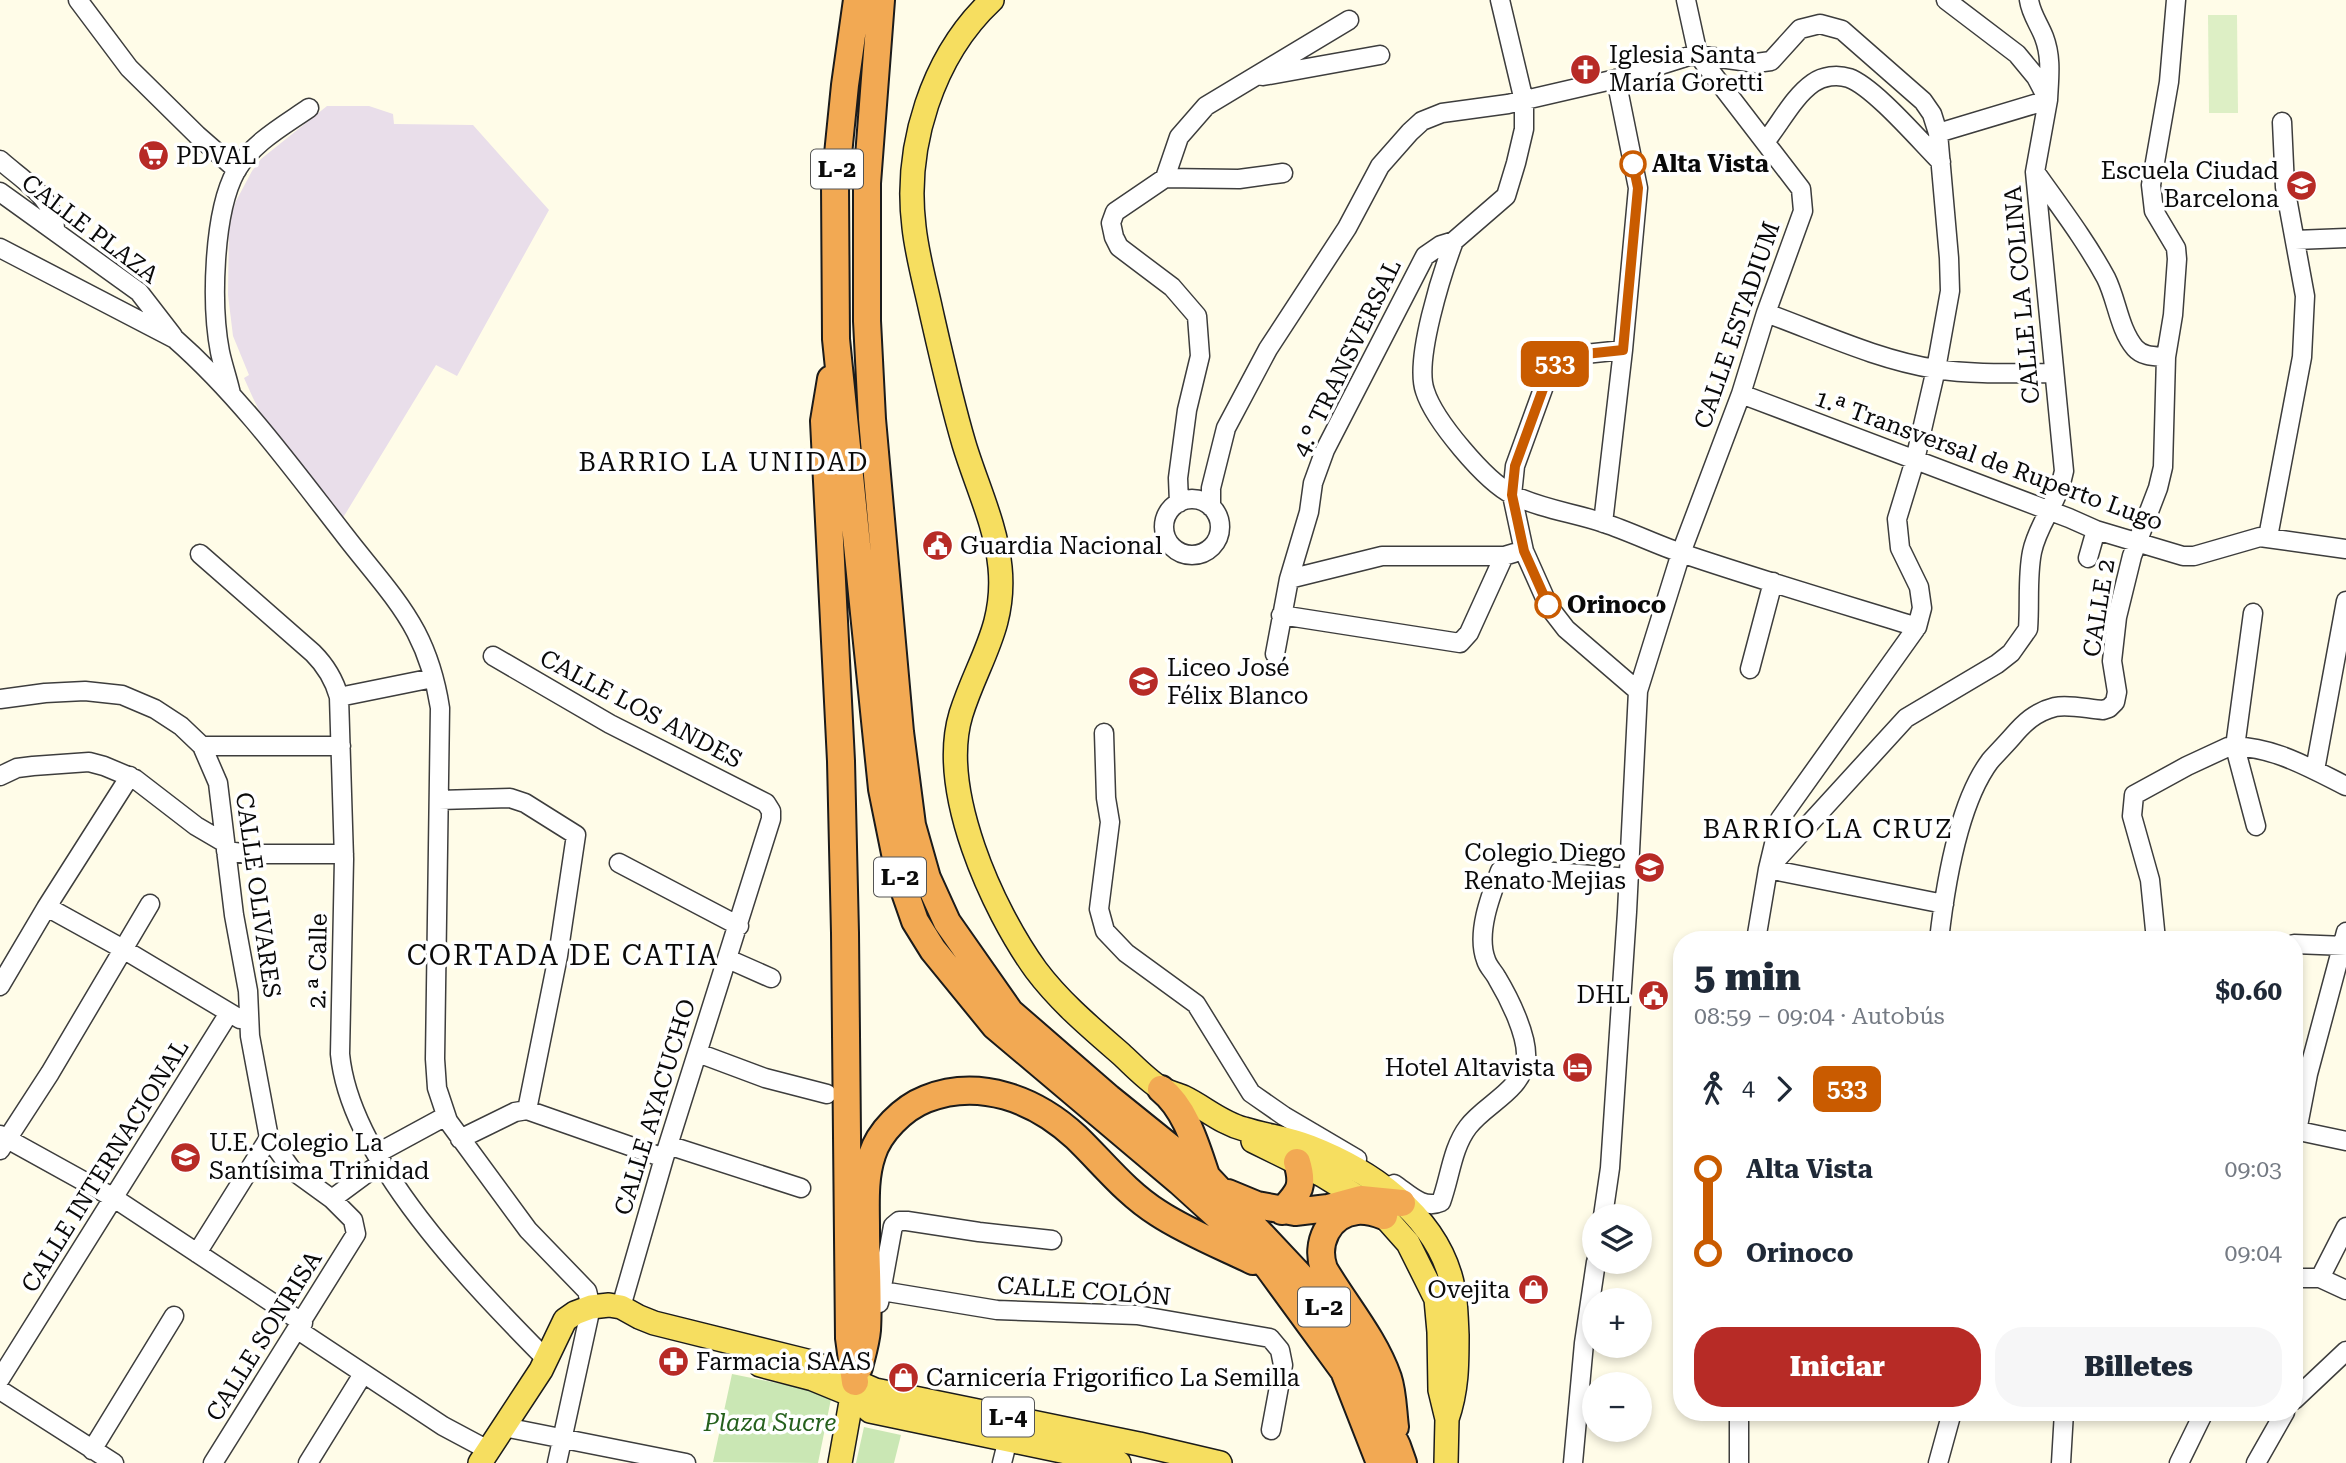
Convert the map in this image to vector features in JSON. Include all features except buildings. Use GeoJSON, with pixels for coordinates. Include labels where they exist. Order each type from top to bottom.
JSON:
{"type":"FeatureCollection","features":[{"type":"Feature","properties":{"kind":"highway","name":"L-2"},"geometry":{"type":"LineString","coordinates":[[857,0],[835,184],[836,339],[882,789],[900,878],[915,921],[940,960],[995,1026],[1180,1182],[1234,1231],[1268,1267],[1343,1371],[1393,1457]]}},
{"type":"Feature","properties":{"kind":"highway","name":"L-2"},"geometry":{"type":"LineString","coordinates":[[881,0],[867,183],[867,321],[872,419],[900,732],[916,838],[927,878],[947,922],[1010,1012],[1109,1098],[1214,1183],[1301,1277],[1343,1337],[1393,1457]]}},
{"type":"Feature","properties":{"kind":"highway"},"geometry":{"type":"LineString","coordinates":[[836,339],[824,421],[841,761],[849,1338],[853,1388]]}},
{"type":"Feature","properties":{"kind":"highway"},"geometry":{"type":"LineString","coordinates":[[853,1388],[867,1333],[866,1201],[872,1154],[881,1136],[896,1119],[920,1101],[939,1094],[976,1089],[1013,1097],[1033,1107],[1074,1135],[1134,1196],[1158,1214],[1268,1267]]}},
{"type":"Feature","properties":{"kind":"highway"},"geometry":{"type":"LineString","coordinates":[[1161,1089],[1173,1098],[1214,1183],[1257,1205],[1282,1211],[1311,1211],[1361,1199],[1393,1210]]}},
{"type":"Feature","properties":{"kind":"highway"},"geometry":{"type":"LineString","coordinates":[[1282,1211],[1299,1190],[1301,1176],[1297,1162]]}},
{"type":"Feature","properties":{"kind":"highway"},"geometry":{"type":"LineString","coordinates":[[1393,1210],[1360,1210],[1341,1217],[1333,1223],[1320,1246],[1321,1259],[1330,1280],[1362,1328],[1389,1381],[1393,1457]]}},
{"type":"Feature","properties":{"kind":"main road"},"geometry":{"type":"LineString","coordinates":[[992,0],[965,31],[930,96],[920,123],[913,177],[914,228],[936,332],[964,443],[993,533],[1000,566],[1001,593],[997,624],[961,715],[956,745],[957,776],[973,848],[993,898],[1035,969],[1063,1002],[1161,1089],[1184,1098],[1241,1129],[1260,1145],[1297,1162],[1361,1199]]}},
{"type":"Feature","properties":{"kind":"main road"},"geometry":{"type":"LineString","coordinates":[[1241,1129],[1305,1145],[1332,1156],[1369,1177],[1393,1210],[1423,1224],[1435,1242],[1444,1259],[1456,1302],[1456,1392],[1447,1419],[1446,1463]]}},
{"type":"Feature","properties":{"kind":"main road"},"geometry":{"type":"LineString","coordinates":[[484,1457],[546,1359],[565,1320],[591,1307]]}},
{"type":"Feature","properties":{"kind":"main road","name":"L-4"},"geometry":{"type":"LineString","coordinates":[[591,1307],[630,1312],[811,1362],[853,1388],[870,1411],[1119,1463]]}},
{"type":"Feature","properties":{"kind":"main road"},"geometry":{"type":"LineString","coordinates":[[840,1463],[853,1388]]}},
{"type":"Feature","properties":{"kind":"main road","name":"L-4"},"geometry":{"type":"LineString","coordinates":[[853,1388],[1158,1456],[1220,1463]]}},
{"type":"Feature","properties":{"kind":"street"},"geometry":{"type":"LineString","coordinates":[[78,0],[130,68],[197,135],[237,170]]}},
{"type":"Feature","properties":{"kind":"street","name":"4.° TRANSVERSAL"},"geometry":{"type":"LineString","coordinates":[[1275,654],[1289,579],[1309,512],[1313,483],[1340,418],[1425,256],[1441,245],[1454,241],[1506,196],[1524,129],[1524,101],[1500,0]]}},
{"type":"Feature","properties":{"kind":"street"},"geometry":{"type":"LineString","coordinates":[[1938,132],[2048,100],[2036,77],[2017,54],[1946,0]]}},
{"type":"Feature","properties":{"kind":"street","name":"CALLE LA COLINA"},"geometry":{"type":"LineString","coordinates":[[1768,869],[1906,719],[1997,664],[2022,640],[2028,629],[2032,554],[2036,539],[2053,507],[2064,471],[2035,172],[2048,100],[2050,59],[2029,0]]}},
{"type":"Feature","properties":{"kind":"street","name":"CALLE 2"},"geometry":{"type":"LineString","coordinates":[[1941,931],[1959,834],[1970,800],[1989,762],[2027,720],[2039,713],[2057,706],[2102,710],[2115,702],[2117,692],[2112,661],[2118,617],[2136,543],[2158,488],[2163,467],[2166,357],[2173,315],[2177,259],[2175,248],[2154,211],[2151,186],[2169,82],[2176,0]]}},
{"type":"Feature","properties":{"kind":"street","name":"CALLE ESTADIUM"},"geometry":{"type":"LineString","coordinates":[[1605,1204],[1610,1168],[1629,878],[1638,691],[1681,553],[1741,394],[1766,313],[1803,211],[1804,201],[1801,190],[1698,55],[1691,2]]}},
{"type":"Feature","properties":{"kind":"street"},"geometry":{"type":"LineString","coordinates":[[1165,178],[1179,137],[1206,106],[1349,20]]}},
{"type":"Feature","properties":{"kind":"street"},"geometry":{"type":"LineString","coordinates":[[1210,507],[1195,500],[1179,503],[1167,516],[1165,534],[1175,549],[1192,555],[1209,550],[1216,543],[1220,524],[1210,507],[1211,488],[1226,428],[1268,349],[1347,228],[1380,166],[1422,121],[1442,114],[1524,101],[1616,79],[1698,55],[1756,63],[1771,61],[1800,29],[1821,24],[1842,30],[1923,101],[1932,114],[1938,132],[1950,291],[1936,369],[1915,460],[1897,519],[1900,548],[1919,587],[1922,608],[1917,627],[1787,808],[1776,829],[1758,931]]}},
{"type":"Feature","properties":{"kind":"street"},"geometry":{"type":"LineString","coordinates":[[1250,78],[1380,55]]}},
{"type":"Feature","properties":{"kind":"street"},"geometry":{"type":"LineString","coordinates":[[1765,142],[1805,89],[1815,81],[1837,76],[1850,79],[1869,90],[1941,162]]}},
{"type":"Feature","properties":{"kind":"street"},"geometry":{"type":"LineString","coordinates":[[1603,523],[1638,188],[1616,79]]}},
{"type":"Feature","properties":{"kind":"street"},"geometry":{"type":"LineString","coordinates":[[232,397],[220,351],[216,307],[219,231],[225,196],[237,170],[259,143],[309,108]]}},
{"type":"Feature","properties":{"kind":"street"},"geometry":{"type":"LineString","coordinates":[[2268,537],[2302,357],[2305,296],[2285,187],[2282,122]]}},
{"type":"Feature","properties":{"kind":"street"},"geometry":{"type":"LineString","coordinates":[[0,160],[46,201],[56,218],[55,231]]}},
{"type":"Feature","properties":{"kind":"street"},"geometry":{"type":"LineString","coordinates":[[2035,172],[2070,219],[2107,280],[2133,346],[2147,355],[2166,357]]}},
{"type":"Feature","properties":{"kind":"street"},"geometry":{"type":"LineString","coordinates":[[1179,503],[1178,478],[1187,410],[1200,356],[1197,316],[1172,287],[1119,247],[1111,223],[1115,212],[1165,178],[1239,179],[1283,173]]}},
{"type":"Feature","properties":{"kind":"street","name":"CALLE PLAZA"},"geometry":{"type":"LineString","coordinates":[[0,192],[139,292],[175,339]]}},
{"type":"Feature","properties":{"kind":"street"},"geometry":{"type":"LineString","coordinates":[[2295,240],[2346,238]]}},
{"type":"Feature","properties":{"kind":"street"},"geometry":{"type":"LineString","coordinates":[[1454,241],[1444,267],[1423,355],[1424,390],[1432,409],[1486,477],[1512,495],[1555,510],[1603,523],[1681,553],[1917,627]]}},
{"type":"Feature","properties":{"kind":"street"},"geometry":{"type":"LineString","coordinates":[[0,248],[175,339],[198,358],[324,509],[416,631],[433,678],[440,708],[435,1059],[437,1088],[446,1116],[460,1139],[528,1230],[586,1291],[591,1307],[558,1463]]}},
{"type":"Feature","properties":{"kind":"street"},"geometry":{"type":"LineString","coordinates":[[1766,313],[1895,359],[1936,369],[2054,373]]}},
{"type":"Feature","properties":{"kind":"street"},"geometry":{"type":"LineString","coordinates":[[1623,350],[1566,356],[1551,367],[1515,466],[1512,495],[1524,551],[1549,607],[1566,629],[1638,691]]}},
{"type":"Feature","properties":{"kind":"street","name":"1.ª Transversal de Ruperto Lugo"},"geometry":{"type":"LineString","coordinates":[[1741,394],[1915,460],[2053,507],[2096,530],[2183,556],[2194,556],[2252,538],[2268,537],[2346,550]]}},
{"type":"Feature","properties":{"kind":"street"},"geometry":{"type":"LineString","coordinates":[[2088,558],[2096,530]]}},
{"type":"Feature","properties":{"kind":"street"},"geometry":{"type":"LineString","coordinates":[[1289,579],[1382,556],[1504,556],[1524,551]]}},
{"type":"Feature","properties":{"kind":"street","name":"2.ª Calle"},"geometry":{"type":"LineString","coordinates":[[200,554],[313,653],[335,682],[339,697],[344,854],[341,1070],[352,1105],[379,1158],[441,1248],[546,1359]]}},
{"type":"Feature","properties":{"kind":"street"},"geometry":{"type":"LineString","coordinates":[[1281,615],[1460,643],[1469,633],[1504,556]]}},
{"type":"Feature","properties":{"kind":"street"},"geometry":{"type":"LineString","coordinates":[[1750,669],[1773,582]]}},
{"type":"Feature","properties":{"kind":"street"},"geometry":{"type":"LineString","coordinates":[[2315,770],[2346,601]]}},
{"type":"Feature","properties":{"kind":"street"},"geometry":{"type":"LineString","coordinates":[[2253,613],[2235,747],[2256,825]]}},
{"type":"Feature","properties":{"kind":"street","name":"CALLE LOS ANDES"},"geometry":{"type":"LineString","coordinates":[[493,656],[610,724],[766,803]]}},
{"type":"Feature","properties":{"kind":"street"},"geometry":{"type":"LineString","coordinates":[[339,697],[433,678]]}},
{"type":"Feature","properties":{"kind":"street","name":"CALLE OLIVARES"},"geometry":{"type":"LineString","coordinates":[[0,699],[85,691],[122,695],[155,709],[181,726],[202,747],[218,783],[234,915],[247,991],[249,1025],[269,1138],[292,1170],[332,1199],[353,1220],[356,1234]]}},
{"type":"Feature","properties":{"kind":"street"},"geometry":{"type":"LineString","coordinates":[[1104,733],[1106,798],[1110,822],[1099,909],[1105,931],[1126,953],[1196,1004],[1251,1093],[1284,1116],[1344,1150],[1422,1204],[1430,1206],[1441,1202],[1450,1179],[1456,1147],[1468,1126],[1519,1077],[1526,1060],[1525,1039],[1499,981],[1486,962],[1484,950],[1483,934],[1500,871],[1529,870],[1629,878]]}},
{"type":"Feature","properties":{"kind":"street"},"geometry":{"type":"LineString","coordinates":[[202,747],[341,746]]}},
{"type":"Feature","properties":{"kind":"street"},"geometry":{"type":"LineString","coordinates":[[2155,931],[2150,880],[2132,816],[2134,795],[2228,747],[2254,747],[2315,770],[2346,786]]}},
{"type":"Feature","properties":{"kind":"street"},"geometry":{"type":"LineString","coordinates":[[0,776],[17,768],[33,765],[89,762],[130,776],[226,847],[250,854],[344,854]]}},
{"type":"Feature","properties":{"kind":"street"},"geometry":{"type":"LineString","coordinates":[[0,986],[130,776]]}},
{"type":"Feature","properties":{"kind":"street"},"geometry":{"type":"LineString","coordinates":[[439,800],[510,798],[525,803],[576,835],[558,956],[527,1110]]}},
{"type":"Feature","properties":{"kind":"street","name":"CALLE AYACUCHO"},"geometry":{"type":"LineString","coordinates":[[630,1312],[666,1151],[771,819],[771,811],[766,803]]}},
{"type":"Feature","properties":{"kind":"street"},"geometry":{"type":"LineString","coordinates":[[619,863],[739,926]]}},
{"type":"Feature","properties":{"kind":"street"},"geometry":{"type":"LineString","coordinates":[[1768,869],[1944,904]]}},
{"type":"Feature","properties":{"kind":"street"},"geometry":{"type":"LineString","coordinates":[[150,904],[50,1073],[2,1142],[114,1198],[197,1253],[363,1374],[443,1426],[484,1457]]}},
{"type":"Feature","properties":{"kind":"street"},"geometry":{"type":"LineString","coordinates":[[47,907],[249,1025]]}},
{"type":"Feature","properties":{"kind":"street"},"geometry":{"type":"LineString","coordinates":[[2303,943],[2345,941],[2303,1066]]}},
{"type":"Feature","properties":{"kind":"street"},"geometry":{"type":"LineString","coordinates":[[727,959],[771,978]]}},
{"type":"Feature","properties":{"kind":"street","name":"CALLE INTERNACIONAL"},"geometry":{"type":"LineString","coordinates":[[0,1379],[229,1013]]}},
{"type":"Feature","properties":{"kind":"street"},"geometry":{"type":"LineString","coordinates":[[698,1053],[765,1078],[827,1094]]}},
{"type":"Feature","properties":{"kind":"street"},"geometry":{"type":"LineString","coordinates":[[460,1139],[515,1112],[527,1110],[801,1188]]}},
{"type":"Feature","properties":{"kind":"street"},"geometry":{"type":"LineString","coordinates":[[332,1199],[379,1158],[446,1116]]}},
{"type":"Feature","properties":{"kind":"street"},"geometry":{"type":"LineString","coordinates":[[2303,1133],[2346,1141]]}},
{"type":"Feature","properties":{"kind":"street"},"geometry":{"type":"LineString","coordinates":[[197,1253],[269,1138]]}},
{"type":"Feature","properties":{"kind":"street"},"geometry":{"type":"LineString","coordinates":[[853,1388],[869,1360],[893,1226],[907,1221],[1052,1240]]}},
{"type":"Feature","properties":{"kind":"street"},"geometry":{"type":"LineString","coordinates":[[2320,1278],[2346,1227]]}},
{"type":"Feature","properties":{"kind":"street","name":"CALLE SONRISA"},"geometry":{"type":"LineString","coordinates":[[213,1463],[356,1234]]}},
{"type":"Feature","properties":{"kind":"street"},"geometry":{"type":"LineString","coordinates":[[1573,1463],[1584,1343],[1594,1274]]}},
{"type":"Feature","properties":{"kind":"street"},"geometry":{"type":"LineString","coordinates":[[2303,1278],[2320,1278],[2346,1290]]}},
{"type":"Feature","properties":{"kind":"street","name":"CALLE COLÓN"},"geometry":{"type":"LineString","coordinates":[[881,1291],[997,1310],[1137,1315],[1270,1338],[1280,1350],[1283,1365],[1270,1430]]}},
{"type":"Feature","properties":{"kind":"street"},"geometry":{"type":"LineString","coordinates":[[92,1450],[174,1317]]}},
{"type":"Feature","properties":{"kind":"street"},"geometry":{"type":"LineString","coordinates":[[2303,1392],[2346,1352]]}},
{"type":"Feature","properties":{"kind":"street"},"geometry":{"type":"LineString","coordinates":[[308,1463],[363,1374]]}},
{"type":"Feature","properties":{"kind":"street"},"geometry":{"type":"LineString","coordinates":[[0,1390],[114,1463]]}},
{"type":"Feature","properties":{"kind":"street"},"geometry":{"type":"LineString","coordinates":[[1739,1421],[1739,1463]]}},
{"type":"Feature","properties":{"kind":"street"},"geometry":{"type":"LineString","coordinates":[[1938,1463],[1950,1421]]}},
{"type":"Feature","properties":{"kind":"street"},"geometry":{"type":"LineString","coordinates":[[2061,1463],[2063,1421]]}},
{"type":"Feature","properties":{"kind":"street"},"geometry":{"type":"LineString","coordinates":[[2179,1463],[2200,1421]]}},
{"type":"Feature","properties":{"kind":"street"},"geometry":{"type":"LineString","coordinates":[[2256,1463],[2280,1421]]}},
{"type":"Feature","properties":{"kind":"street"},"geometry":{"type":"LineString","coordinates":[[504,1427],[686,1463]]}},
{"type":"Feature","properties":{"kind":"street"},"geometry":{"type":"LineString","coordinates":[[1002,1463],[1008,1439]]}},
{"type":"Feature","properties":{"kind":"shaded area"},"geometry":{"type":"Polygon","coordinates":[[[327,106],[369,106],[393,114],[394,124],[473,125],[549,210],[457,376],[436,365],[341,521],[270,432],[253,398],[244,378],[249,375],[233,336],[228,295],[229,221],[236,201],[261,159],[327,106]]]}},
{"type":"Feature","properties":{"kind":"green space"},"geometry":{"type":"Polygon","coordinates":[[[2208,15],[2237,15],[2238,113],[2209,113],[2208,15]]]}},
{"type":"Feature","properties":{"kind":"green space","name":"Plaza Sucre"},"geometry":{"type":"Polygon","coordinates":[[[732,1374],[832,1394],[818,1463],[713,1462],[732,1374]]]}},
{"type":"Feature","properties":{"kind":"green space"},"geometry":{"type":"Polygon","coordinates":[[[864,1427],[901,1435],[894,1463],[856,1463],[864,1427]]]}},
{"type":"Feature","properties":{"kind":"bus line","name":"533"},"geometry":{"type":"LineString","coordinates":[[1548,605],[1524,551],[1512,495],[1515,466],[1551,367],[1566,356],[1623,350],[1638,188],[1633,164]]}},
{"type":"Feature","properties":{"kind":"place","name":"Iglesia Santa María Goretti"},"geometry":{"type":"Point","coordinates":[1586,69]}},
{"type":"Feature","properties":{"kind":"place","name":"PDVAL"},"geometry":{"type":"Point","coordinates":[153,156]}},
{"type":"Feature","properties":{"kind":"place","name":"Alta Vista"},"geometry":{"type":"Point","coordinates":[1633,164]}},
{"type":"Feature","properties":{"kind":"place","name":"Escuela Ciudad Barcelona"},"geometry":{"type":"Point","coordinates":[2302,185]}},
{"type":"Feature","properties":{"kind":"place","name":"Guardia Nacional"},"geometry":{"type":"Point","coordinates":[937,546]}},
{"type":"Feature","properties":{"kind":"place","name":"Orinoco"},"geometry":{"type":"Point","coordinates":[1548,605]}},
{"type":"Feature","properties":{"kind":"place","name":"Liceo José Félix Blanco"},"geometry":{"type":"Point","coordinates":[1144,682]}},
{"type":"Feature","properties":{"kind":"place","name":"Colegio Diego Renato Mejias"},"geometry":{"type":"Point","coordinates":[1649,867]}},
{"type":"Feature","properties":{"kind":"place","name":"DHL"},"geometry":{"type":"Point","coordinates":[1653,995]}},
{"type":"Feature","properties":{"kind":"place","name":"Hotel Altavista"},"geometry":{"type":"Point","coordinates":[1578,1068]}},
{"type":"Feature","properties":{"kind":"place","name":"U.E. Colegio La Santísima Trinidad"},"geometry":{"type":"Point","coordinates":[186,1157]}},
{"type":"Feature","properties":{"kind":"place","name":"Ovejita"},"geometry":{"type":"Point","coordinates":[1533,1290]}},
{"type":"Feature","properties":{"kind":"place","name":"Farmacia SAAS"},"geometry":{"type":"Point","coordinates":[673,1362]}},
{"type":"Feature","properties":{"kind":"place","name":"Carnicería Frigorifico La Semilla"},"geometry":{"type":"Point","coordinates":[903,1378]}},
{"type":"Feature","properties":{"kind":"district","name":"BARRIO LA UNIDAD"},"geometry":{"type":"Point","coordinates":[724,462]}},
{"type":"Feature","properties":{"kind":"district","name":"BARRIO LA CRUZ"},"geometry":{"type":"Point","coordinates":[1828,829]}},
{"type":"Feature","properties":{"kind":"district","name":"CORTADA DE CATIA"},"geometry":{"type":"Point","coordinates":[563,955]}}]}
